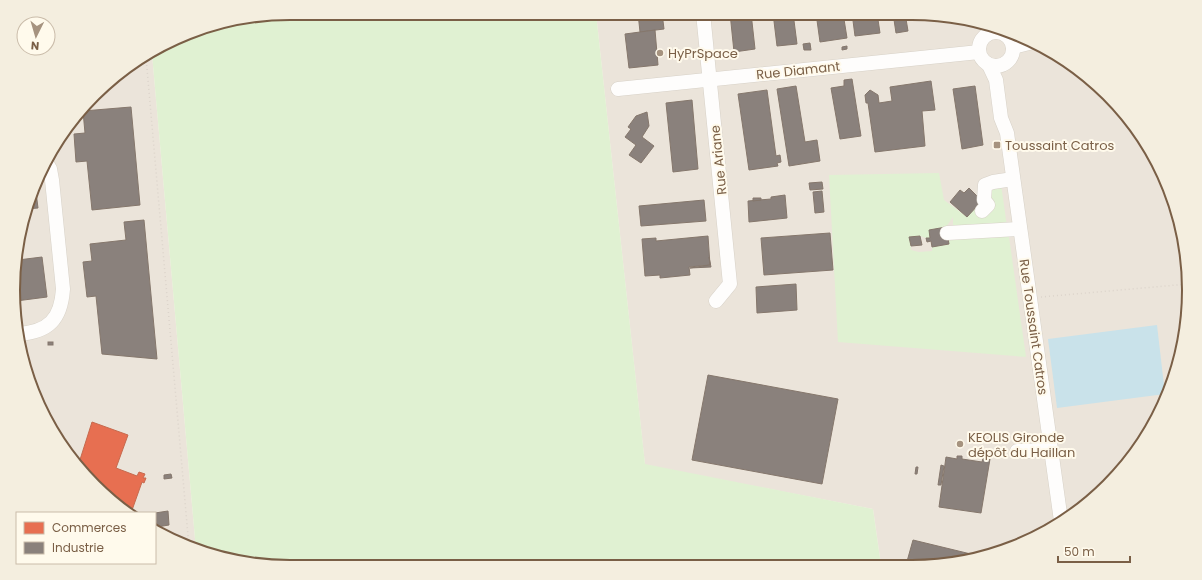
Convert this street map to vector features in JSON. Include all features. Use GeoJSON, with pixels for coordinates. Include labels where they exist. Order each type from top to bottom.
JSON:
{"type":"FeatureCollection","features":[{"type":"Feature","properties":{"kind":"street","name":"Rue Ariane"},"geometry":{"type":"LineString","coordinates":[[704,20],[730,284],[716,302]]}},
{"type":"Feature","properties":{"kind":"street"},"geometry":{"type":"LineString","coordinates":[[985,31],[979,46],[979,52],[982,60],[989,65],[999,66],[1008,61],[1011,57],[1013,47],[1007,37]]}},
{"type":"Feature","properties":{"kind":"street"},"geometry":{"type":"LineString","coordinates":[[1013,47],[1023,44]]}},
{"type":"Feature","properties":{"kind":"street","name":"Rue Diamant"},"geometry":{"type":"LineString","coordinates":[[618,89],[979,52]]}},
{"type":"Feature","properties":{"kind":"street","name":"Rue Toussaint Catros"},"geometry":{"type":"LineString","coordinates":[[1007,132],[1010,118],[1004,79],[1008,61]]}},
{"type":"Feature","properties":{"kind":"street","name":"Rue Toussaint Catros"},"geometry":{"type":"LineString","coordinates":[[989,65],[996,80],[1001,118],[1007,132],[1060,515]]}},
{"type":"Feature","properties":{"kind":"street"},"geometry":{"type":"LineString","coordinates":[[23,333],[32,332],[47,326],[54,320],[59,312],[62,302],[63,289],[52,180],[49,168]]}},
{"type":"Feature","properties":{"kind":"street"},"geometry":{"type":"LineString","coordinates":[[982,211],[988,205],[984,200],[985,184],[1013,179]]}},
{"type":"Feature","properties":{"kind":"street"},"geometry":{"type":"LineString","coordinates":[[947,233],[1020,229]]}},
{"type":"Feature","properties":{"kind":"street"},"geometry":{"type":"LineString","coordinates":[[1017,451],[1050,448]]}},
{"type":"Feature","properties":{"kind":"path"},"geometry":{"type":"LineString","coordinates":[[146,62],[188,540]]}},
{"type":"Feature","properties":{"kind":"path"},"geometry":{"type":"LineString","coordinates":[[1029,298],[1182,285]]}},
{"type":"Feature","properties":{"kind":"shaded area"},"geometry":{"type":"Polygon","coordinates":[[[597,20],[912,20],[947,22],[982,29],[999,34],[1047,56],[1076,76],[1103,99],[1115,112],[1146,155],[1168,203],[1180,255],[1182,290],[1180,325],[1173,360],[1168,377],[1146,425],[1126,454],[1103,481],[1090,493],[1047,524],[999,546],[965,555],[947,558],[880,560],[873,509],[645,465],[597,20]]]}},
{"type":"Feature","properties":{"kind":"shaded area"},"geometry":{"type":"Polygon","coordinates":[[[152,58],[195,543],[156,524],[156,512],[137,512],[112,493],[87,468],[56,425],[48,409],[34,377],[22,325],[20,290],[22,255],[25,237],[34,203],[48,171],[56,155],[87,112],[112,87],[152,58]]]}},
{"type":"Feature","properties":{"kind":"green space"},"geometry":{"type":"Polygon","coordinates":[[[290,20],[597,20],[645,464],[873,509],[880,560],[290,560],[255,558],[237,555],[195,543],[152,58],[203,34],[255,22],[290,20]]]}},
{"type":"Feature","properties":{"kind":"green space"},"geometry":{"type":"Polygon","coordinates":[[[939,173],[944,200],[967,217],[974,209],[982,215],[989,186],[1001,184],[1007,227],[955,230],[953,225],[953,217],[946,227],[929,230],[930,238],[920,236],[910,237],[911,250],[919,252],[932,251],[932,247],[949,244],[947,233],[1008,230],[1026,357],[838,342],[829,175],[939,173]]]}},
{"type":"Feature","properties":{"kind":"water"},"geometry":{"type":"Polygon","coordinates":[[[1157,325],[1164,386],[1160,395],[1057,408],[1048,339],[1157,325]]]}},
{"type":"Feature","properties":{"kind":"building: Commerces"},"geometry":{"type":"Polygon","coordinates":[[[92,422],[128,435],[116,468],[137,476],[139,472],[145,474],[143,478],[146,478],[144,483],[142,482],[133,509],[99,481],[80,459],[92,422]]]}},
{"type":"Feature","properties":{"kind":"building: Industrie"},"geometry":{"type":"Polygon","coordinates":[[[639,20],[663,20],[664,29],[640,32],[639,20]]]}},
{"type":"Feature","properties":{"kind":"building: Industrie"},"geometry":{"type":"Polygon","coordinates":[[[731,20],[752,20],[755,49],[734,52],[731,20]]]}},
{"type":"Feature","properties":{"kind":"building: Industrie"},"geometry":{"type":"Polygon","coordinates":[[[774,20],[794,20],[797,44],[777,46],[774,20]]]}},
{"type":"Feature","properties":{"kind":"building: Industrie"},"geometry":{"type":"Polygon","coordinates":[[[817,20],[844,20],[847,38],[820,42],[817,20]]]}},
{"type":"Feature","properties":{"kind":"building: Industrie"},"geometry":{"type":"Polygon","coordinates":[[[853,20],[878,20],[880,33],[855,36],[853,20]]]}},
{"type":"Feature","properties":{"kind":"building: Industrie"},"geometry":{"type":"Polygon","coordinates":[[[894,20],[906,20],[908,31],[896,33],[894,20]]]}},
{"type":"Feature","properties":{"kind":"building: Industrie"},"geometry":{"type":"Polygon","coordinates":[[[655,30],[658,65],[629,68],[625,34],[655,30]]]}},
{"type":"Feature","properties":{"kind":"building: Industrie"},"geometry":{"type":"Polygon","coordinates":[[[810,43],[811,50],[804,50],[803,44],[810,43]]]}},
{"type":"Feature","properties":{"kind":"building: Industrie"},"geometry":{"type":"Polygon","coordinates":[[[847,46],[847,49],[842,50],[842,47],[847,46]]]}},
{"type":"Feature","properties":{"kind":"building: Industrie"},"geometry":{"type":"Polygon","coordinates":[[[852,79],[861,136],[840,139],[831,88],[844,86],[844,80],[852,79]]]}},
{"type":"Feature","properties":{"kind":"building: Industrie"},"geometry":{"type":"Polygon","coordinates":[[[931,81],[935,110],[922,111],[925,146],[875,152],[868,103],[866,103],[865,95],[870,90],[878,95],[879,103],[892,101],[890,87],[931,81]]]}},
{"type":"Feature","properties":{"kind":"building: Industrie"},"geometry":{"type":"Polygon","coordinates":[[[796,86],[805,142],[817,140],[820,161],[789,166],[777,89],[796,86]]]}},
{"type":"Feature","properties":{"kind":"building: Industrie"},"geometry":{"type":"Polygon","coordinates":[[[975,86],[983,145],[962,149],[953,89],[975,86]]]}},
{"type":"Feature","properties":{"kind":"building: Industrie"},"geometry":{"type":"Polygon","coordinates":[[[767,90],[776,156],[780,155],[781,162],[777,163],[778,166],[749,170],[738,94],[767,90]]]}},
{"type":"Feature","properties":{"kind":"building: Industrie"},"geometry":{"type":"Polygon","coordinates":[[[692,100],[698,169],[673,172],[666,103],[692,100]]]}},
{"type":"Feature","properties":{"kind":"building: Industrie"},"geometry":{"type":"Polygon","coordinates":[[[131,107],[140,205],[92,210],[87,161],[76,162],[74,134],[85,133],[83,116],[88,111],[131,107]]]}},
{"type":"Feature","properties":{"kind":"building: Industrie"},"geometry":{"type":"Polygon","coordinates":[[[647,112],[649,126],[642,137],[654,146],[641,163],[629,155],[636,145],[625,137],[631,129],[628,127],[636,116],[647,112]]]}},
{"type":"Feature","properties":{"kind":"building: Industrie"},"geometry":{"type":"Polygon","coordinates":[[[822,182],[823,189],[810,190],[809,183],[822,182]]]}},
{"type":"Feature","properties":{"kind":"building: Industrie"},"geometry":{"type":"Polygon","coordinates":[[[969,188],[978,197],[979,204],[967,217],[950,202],[960,190],[964,193],[969,188]]]}},
{"type":"Feature","properties":{"kind":"building: Industrie"},"geometry":{"type":"Polygon","coordinates":[[[822,191],[824,212],[815,213],[813,192],[822,191]]]}},
{"type":"Feature","properties":{"kind":"building: Industrie"},"geometry":{"type":"Polygon","coordinates":[[[785,195],[787,218],[749,222],[748,201],[771,199],[771,197],[785,195]]]}},
{"type":"Feature","properties":{"kind":"building: Industrie"},"geometry":{"type":"Polygon","coordinates":[[[37,197],[38,208],[32,208],[37,197]]]}},
{"type":"Feature","properties":{"kind":"building: Industrie"},"geometry":{"type":"Polygon","coordinates":[[[753,198],[761,198],[761,200],[753,201],[753,198]]]}},
{"type":"Feature","properties":{"kind":"building: Industrie"},"geometry":{"type":"Polygon","coordinates":[[[704,200],[706,221],[641,226],[639,206],[704,200]]]}},
{"type":"Feature","properties":{"kind":"building: Industrie"},"geometry":{"type":"Polygon","coordinates":[[[144,220],[157,359],[102,354],[96,296],[87,297],[83,262],[92,261],[90,244],[126,240],[124,222],[144,220]]]}},
{"type":"Feature","properties":{"kind":"building: Industrie"},"geometry":{"type":"Polygon","coordinates":[[[946,227],[949,244],[932,247],[931,241],[927,242],[926,238],[930,238],[929,230],[946,227]]]}},
{"type":"Feature","properties":{"kind":"building: Industrie"},"geometry":{"type":"Polygon","coordinates":[[[830,233],[833,270],[764,275],[761,238],[830,233]]]}},
{"type":"Feature","properties":{"kind":"building: Industrie"},"geometry":{"type":"Polygon","coordinates":[[[708,236],[710,265],[689,267],[690,275],[660,278],[660,275],[645,276],[642,239],[656,238],[656,241],[708,236]]]}},
{"type":"Feature","properties":{"kind":"building: Industrie"},"geometry":{"type":"Polygon","coordinates":[[[920,236],[922,245],[911,246],[909,237],[920,236]]]}},
{"type":"Feature","properties":{"kind":"building: Industrie"},"geometry":{"type":"Polygon","coordinates":[[[42,257],[47,297],[21,300],[22,260],[42,257]]]}},
{"type":"Feature","properties":{"kind":"building: Industrie"},"geometry":{"type":"Polygon","coordinates":[[[709,257],[711,267],[690,268],[710,265],[709,257]]]}},
{"type":"Feature","properties":{"kind":"building: Industrie"},"geometry":{"type":"Polygon","coordinates":[[[796,284],[797,310],[757,313],[756,287],[796,284]]]}},
{"type":"Feature","properties":{"kind":"building: Industrie"},"geometry":{"type":"Polygon","coordinates":[[[48,342],[53,342],[53,345],[48,345],[48,342]]]}},
{"type":"Feature","properties":{"kind":"building: Industrie"},"geometry":{"type":"Polygon","coordinates":[[[708,375],[838,399],[822,484],[692,460],[708,375]]]}},
{"type":"Feature","properties":{"kind":"building: Industrie"},"geometry":{"type":"Polygon","coordinates":[[[957,456],[962,456],[962,459],[982,462],[983,458],[990,459],[981,513],[939,507],[946,457],[957,459],[957,456]]]}},
{"type":"Feature","properties":{"kind":"building: Industrie"},"geometry":{"type":"Polygon","coordinates":[[[941,465],[944,466],[941,485],[938,485],[941,465]]]}},
{"type":"Feature","properties":{"kind":"building: Industrie"},"geometry":{"type":"Polygon","coordinates":[[[916,467],[918,467],[917,474],[915,474],[916,467]]]}},
{"type":"Feature","properties":{"kind":"building: Industrie"},"geometry":{"type":"Polygon","coordinates":[[[171,474],[172,478],[164,479],[164,475],[171,474]]]}},
{"type":"Feature","properties":{"kind":"building: Industrie"},"geometry":{"type":"Polygon","coordinates":[[[168,511],[169,525],[160,526],[157,525],[156,513],[168,511]]]}},
{"type":"Feature","properties":{"kind":"building: Industrie"},"geometry":{"type":"Polygon","coordinates":[[[913,540],[970,554],[947,558],[907,560],[913,540]]]}},
{"type":"Feature","properties":{"kind":"place","name":"HyPrSpace"},"geometry":{"type":"Point","coordinates":[660,53]}},
{"type":"Feature","properties":{"kind":"place","name":"Toussaint Catros"},"geometry":{"type":"Point","coordinates":[997,145]}},
{"type":"Feature","properties":{"kind":"place","name":"KEOLIS Gironde dépôt du Haillan"},"geometry":{"type":"Point","coordinates":[960,444]}}]}
